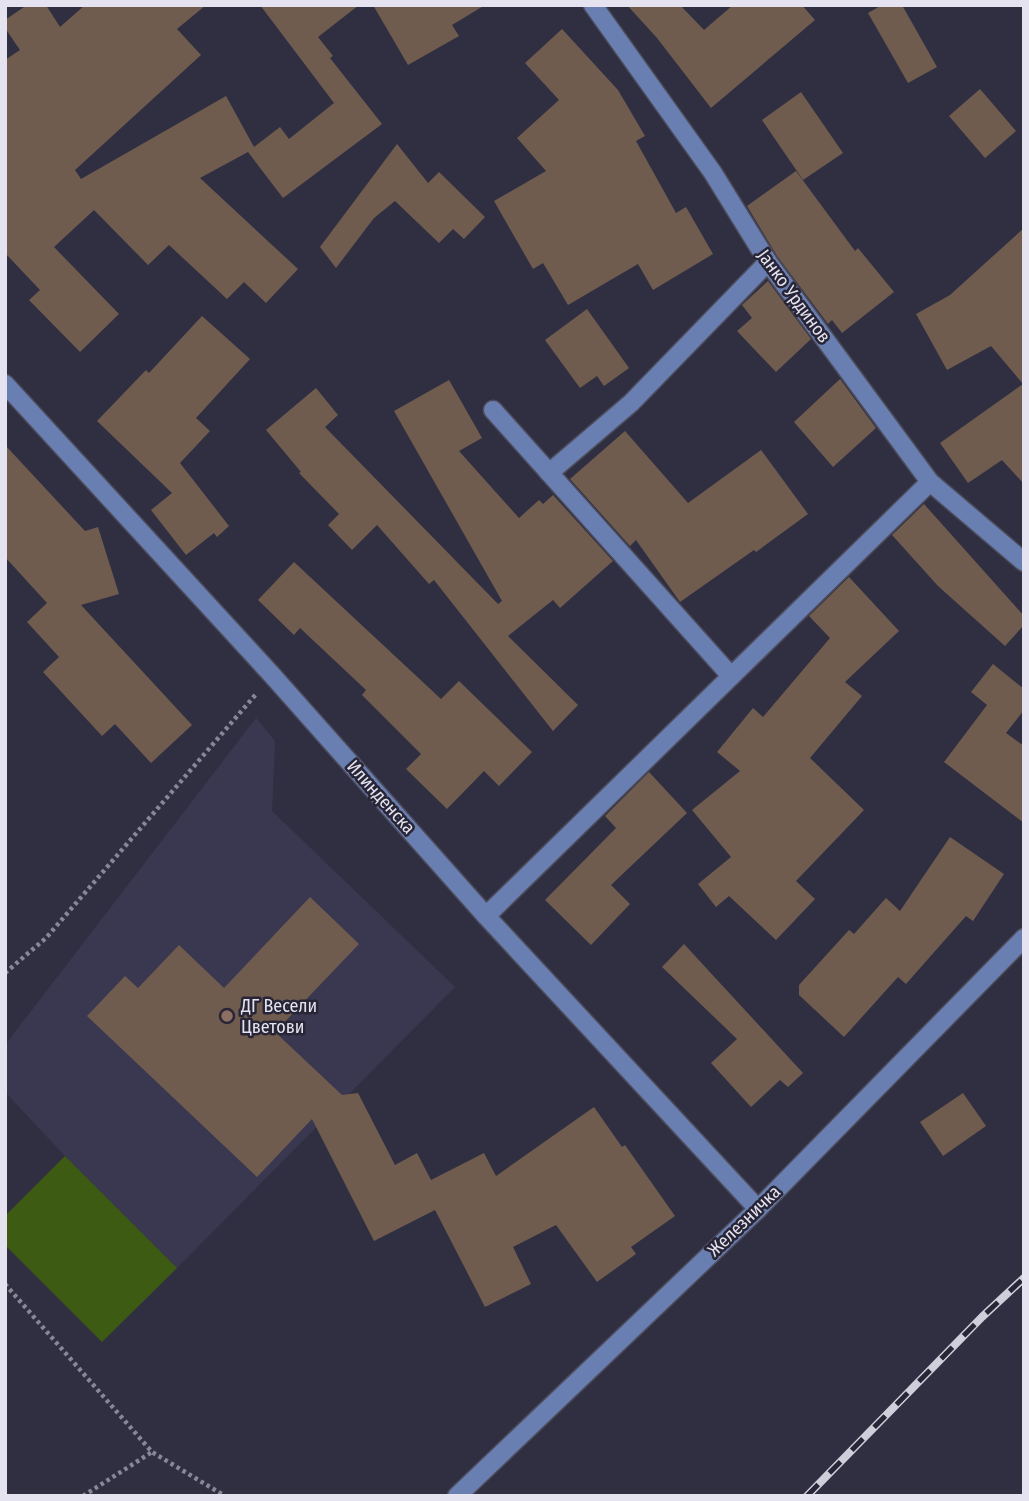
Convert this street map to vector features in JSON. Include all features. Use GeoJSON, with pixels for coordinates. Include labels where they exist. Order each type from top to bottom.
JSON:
{"type":"FeatureCollection","features":[{"type":"Feature","properties":{"kind":"street","name":"Јанко Урдинов"},"geometry":{"type":"LineString","coordinates":[[593,5],[713,173],[768,262],[930,482],[1024,562]]}},
{"type":"Feature","properties":{"kind":"street"},"geometry":{"type":"LineString","coordinates":[[550,473],[631,403],[768,262]]}},
{"type":"Feature","properties":{"kind":"street","name":"Илинденска"},"geometry":{"type":"LineString","coordinates":[[5,384],[272,675],[486,916],[758,1209]]}},
{"type":"Feature","properties":{"kind":"street"},"geometry":{"type":"LineString","coordinates":[[493,410],[731,676]]}},
{"type":"Feature","properties":{"kind":"street"},"geometry":{"type":"LineString","coordinates":[[486,916],[930,482]]}},
{"type":"Feature","properties":{"kind":"street","name":"Железничка"},"geometry":{"type":"LineString","coordinates":[[457,1496],[758,1209],[1024,939]]}},
{"type":"Feature","properties":{"kind":"path"},"geometry":{"type":"LineString","coordinates":[[5,973],[46,938],[272,675]]}},
{"type":"Feature","properties":{"kind":"path"},"geometry":{"type":"LineString","coordinates":[[5,1284],[152,1452],[225,1496]]}},
{"type":"Feature","properties":{"kind":"path"},"geometry":{"type":"LineString","coordinates":[[83,1496],[152,1452]]}},
{"type":"Feature","properties":{"kind":"shaded area","name":"ДГ Весели Цветови"},"geometry":{"type":"Polygon","coordinates":[[[256,718],[275,741],[272,811],[455,987],[177,1268],[5,1092],[5,1045],[256,718]]]}},
{"type":"Feature","properties":{"kind":"green space"},"geometry":{"type":"Polygon","coordinates":[[[65,1156],[177,1268],[102,1342],[5,1245],[5,1216],[65,1156]]]}},
{"type":"Feature","properties":{"kind":"building"},"geometry":{"type":"Polygon","coordinates":[[[27,5],[46,5],[60,27],[85,5],[206,5],[177,29],[201,55],[75,170],[81,179],[226,96],[254,147],[280,127],[289,139],[334,103],[260,5],[359,5],[318,37],[333,56],[330,58],[382,124],[283,198],[248,152],[200,178],[298,269],[266,303],[244,282],[227,299],[169,245],[148,265],[94,210],[54,247],[119,314],[80,352],[29,300],[40,290],[5,253],[5,60],[20,50],[5,28],[5,20],[27,5]]]}},
{"type":"Feature","properties":{"kind":"building"},"geometry":{"type":"Polygon","coordinates":[[[373,5],[485,5],[452,25],[459,36],[408,65],[373,5]]]}},
{"type":"Feature","properties":{"kind":"building"},"geometry":{"type":"Polygon","coordinates":[[[627,5],[680,5],[704,30],[733,5],[802,5],[815,20],[711,108],[657,38],[627,5]]]}},
{"type":"Feature","properties":{"kind":"building"},"geometry":{"type":"Polygon","coordinates":[[[882,5],[902,5],[937,67],[908,83],[868,13],[882,5]]]}},
{"type":"Feature","properties":{"kind":"building"},"geometry":{"type":"Polygon","coordinates":[[[562,29],[618,90],[645,136],[636,141],[676,213],[686,207],[713,254],[653,290],[638,264],[568,305],[543,263],[533,269],[494,201],[546,171],[517,138],[559,100],[525,63],[562,29]]]}},
{"type":"Feature","properties":{"kind":"building"},"geometry":{"type":"Polygon","coordinates":[[[980,89],[1016,131],[985,158],[949,116],[980,89]]]}},
{"type":"Feature","properties":{"kind":"building"},"geometry":{"type":"Polygon","coordinates":[[[801,92],[843,153],[803,180],[762,120],[801,92]]]}},
{"type":"Feature","properties":{"kind":"building"},"geometry":{"type":"Polygon","coordinates":[[[397,144],[428,183],[439,172],[485,217],[464,239],[453,229],[439,243],[395,201],[374,218],[336,268],[320,247],[397,144]]]}},
{"type":"Feature","properties":{"kind":"building"},"geometry":{"type":"Polygon","coordinates":[[[796,171],[855,251],[858,248],[894,292],[842,333],[832,320],[828,324],[777,256],[747,206],[796,171]]]}},
{"type":"Feature","properties":{"kind":"building"},"geometry":{"type":"Polygon","coordinates":[[[1024,228],[1024,484],[1002,460],[968,483],[940,443],[1023,384],[991,346],[947,370],[916,314],[950,295],[1024,228]]]}},
{"type":"Feature","properties":{"kind":"building"},"geometry":{"type":"Polygon","coordinates":[[[768,281],[811,339],[776,372],[737,331],[752,318],[742,305],[768,281]]]}},
{"type":"Feature","properties":{"kind":"building"},"geometry":{"type":"Polygon","coordinates":[[[587,309],[629,368],[604,386],[597,376],[580,388],[545,340],[587,309]]]}},
{"type":"Feature","properties":{"kind":"building"},"geometry":{"type":"Polygon","coordinates":[[[202,316],[250,359],[196,418],[210,431],[180,463],[229,526],[217,537],[214,533],[186,555],[151,510],[172,493],[97,421],[146,370],[149,373],[202,316]]]}},
{"type":"Feature","properties":{"kind":"building"},"geometry":{"type":"Polygon","coordinates":[[[840,379],[876,428],[833,467],[794,422],[840,379]]]}},
{"type":"Feature","properties":{"kind":"building"},"geometry":{"type":"Polygon","coordinates":[[[449,380],[482,438],[459,451],[519,518],[539,500],[543,504],[553,495],[613,561],[560,608],[553,600],[508,636],[578,705],[553,731],[434,580],[429,584],[377,525],[352,550],[328,525],[339,514],[299,473],[301,472],[266,430],[316,388],[338,415],[325,427],[498,604],[502,601],[394,411],[449,380]]]}},
{"type":"Feature","properties":{"kind":"building"},"geometry":{"type":"Polygon","coordinates":[[[625,431],[688,503],[761,450],[808,514],[680,602],[636,540],[630,546],[570,479],[625,431]]]}},
{"type":"Feature","properties":{"kind":"building"},"geometry":{"type":"Polygon","coordinates":[[[5,445],[85,531],[98,527],[119,594],[81,605],[192,725],[151,763],[115,724],[102,736],[43,672],[59,657],[27,622],[47,603],[5,557],[5,445]]]}},
{"type":"Feature","properties":{"kind":"building"},"geometry":{"type":"Polygon","coordinates":[[[924,504],[1024,616],[1024,625],[1005,646],[938,586],[892,535],[924,504]]]}},
{"type":"Feature","properties":{"kind":"building"},"geometry":{"type":"Polygon","coordinates":[[[294,562],[441,699],[459,681],[532,752],[499,786],[484,771],[447,809],[406,769],[421,754],[362,695],[366,690],[300,628],[294,635],[258,600],[294,562]]]}},
{"type":"Feature","properties":{"kind":"building"},"geometry":{"type":"Polygon","coordinates":[[[849,577],[899,631],[845,682],[862,696],[810,758],[864,810],[796,881],[815,899],[776,940],[729,896],[716,907],[698,884],[731,857],[692,810],[740,771],[717,752],[753,708],[763,717],[830,638],[809,616],[849,577]]]}},
{"type":"Feature","properties":{"kind":"building"},"geometry":{"type":"Polygon","coordinates":[[[993,664],[1024,689],[1024,710],[1006,733],[1024,746],[1024,823],[944,762],[987,705],[971,692],[993,664]]]}},
{"type":"Feature","properties":{"kind":"building"},"geometry":{"type":"Polygon","coordinates":[[[649,772],[687,813],[611,885],[630,904],[591,945],[545,900],[616,828],[605,816],[649,772]]]}},
{"type":"Feature","properties":{"kind":"building"},"geometry":{"type":"Polygon","coordinates":[[[950,837],[1004,874],[973,921],[966,916],[906,984],[898,977],[844,1037],[799,995],[799,985],[849,930],[854,934],[886,898],[900,911],[950,837]]]}},
{"type":"Feature","properties":{"kind":"building"},"geometry":{"type":"Polygon","coordinates":[[[310,897],[359,944],[275,1032],[342,1095],[358,1093],[395,1165],[417,1153],[431,1180],[484,1153],[496,1176],[594,1107],[622,1147],[625,1145],[675,1216],[631,1247],[636,1254],[597,1282],[556,1225],[513,1247],[531,1284],[485,1307],[435,1210],[374,1241],[312,1119],[257,1177],[87,1016],[125,976],[138,988],[179,945],[224,988],[310,897]]]}},
{"type":"Feature","properties":{"kind":"building"},"geometry":{"type":"Polygon","coordinates":[[[684,944],[803,1073],[788,1087],[780,1080],[751,1107],[711,1063],[737,1039],[662,967],[684,944]]]}},
{"type":"Feature","properties":{"kind":"building"},"geometry":{"type":"Polygon","coordinates":[[[963,1093],[986,1126],[943,1156],[920,1122],[963,1093]]]}},
{"type":"Feature","properties":{"kind":"railway"},"geometry":{"type":"LineString","coordinates":[[807,1496],[982,1317],[1024,1278]]}},
{"type":"Feature","properties":{"kind":"place","name":"ДГ Весели Цветови"},"geometry":{"type":"Point","coordinates":[227,1016]}}]}
